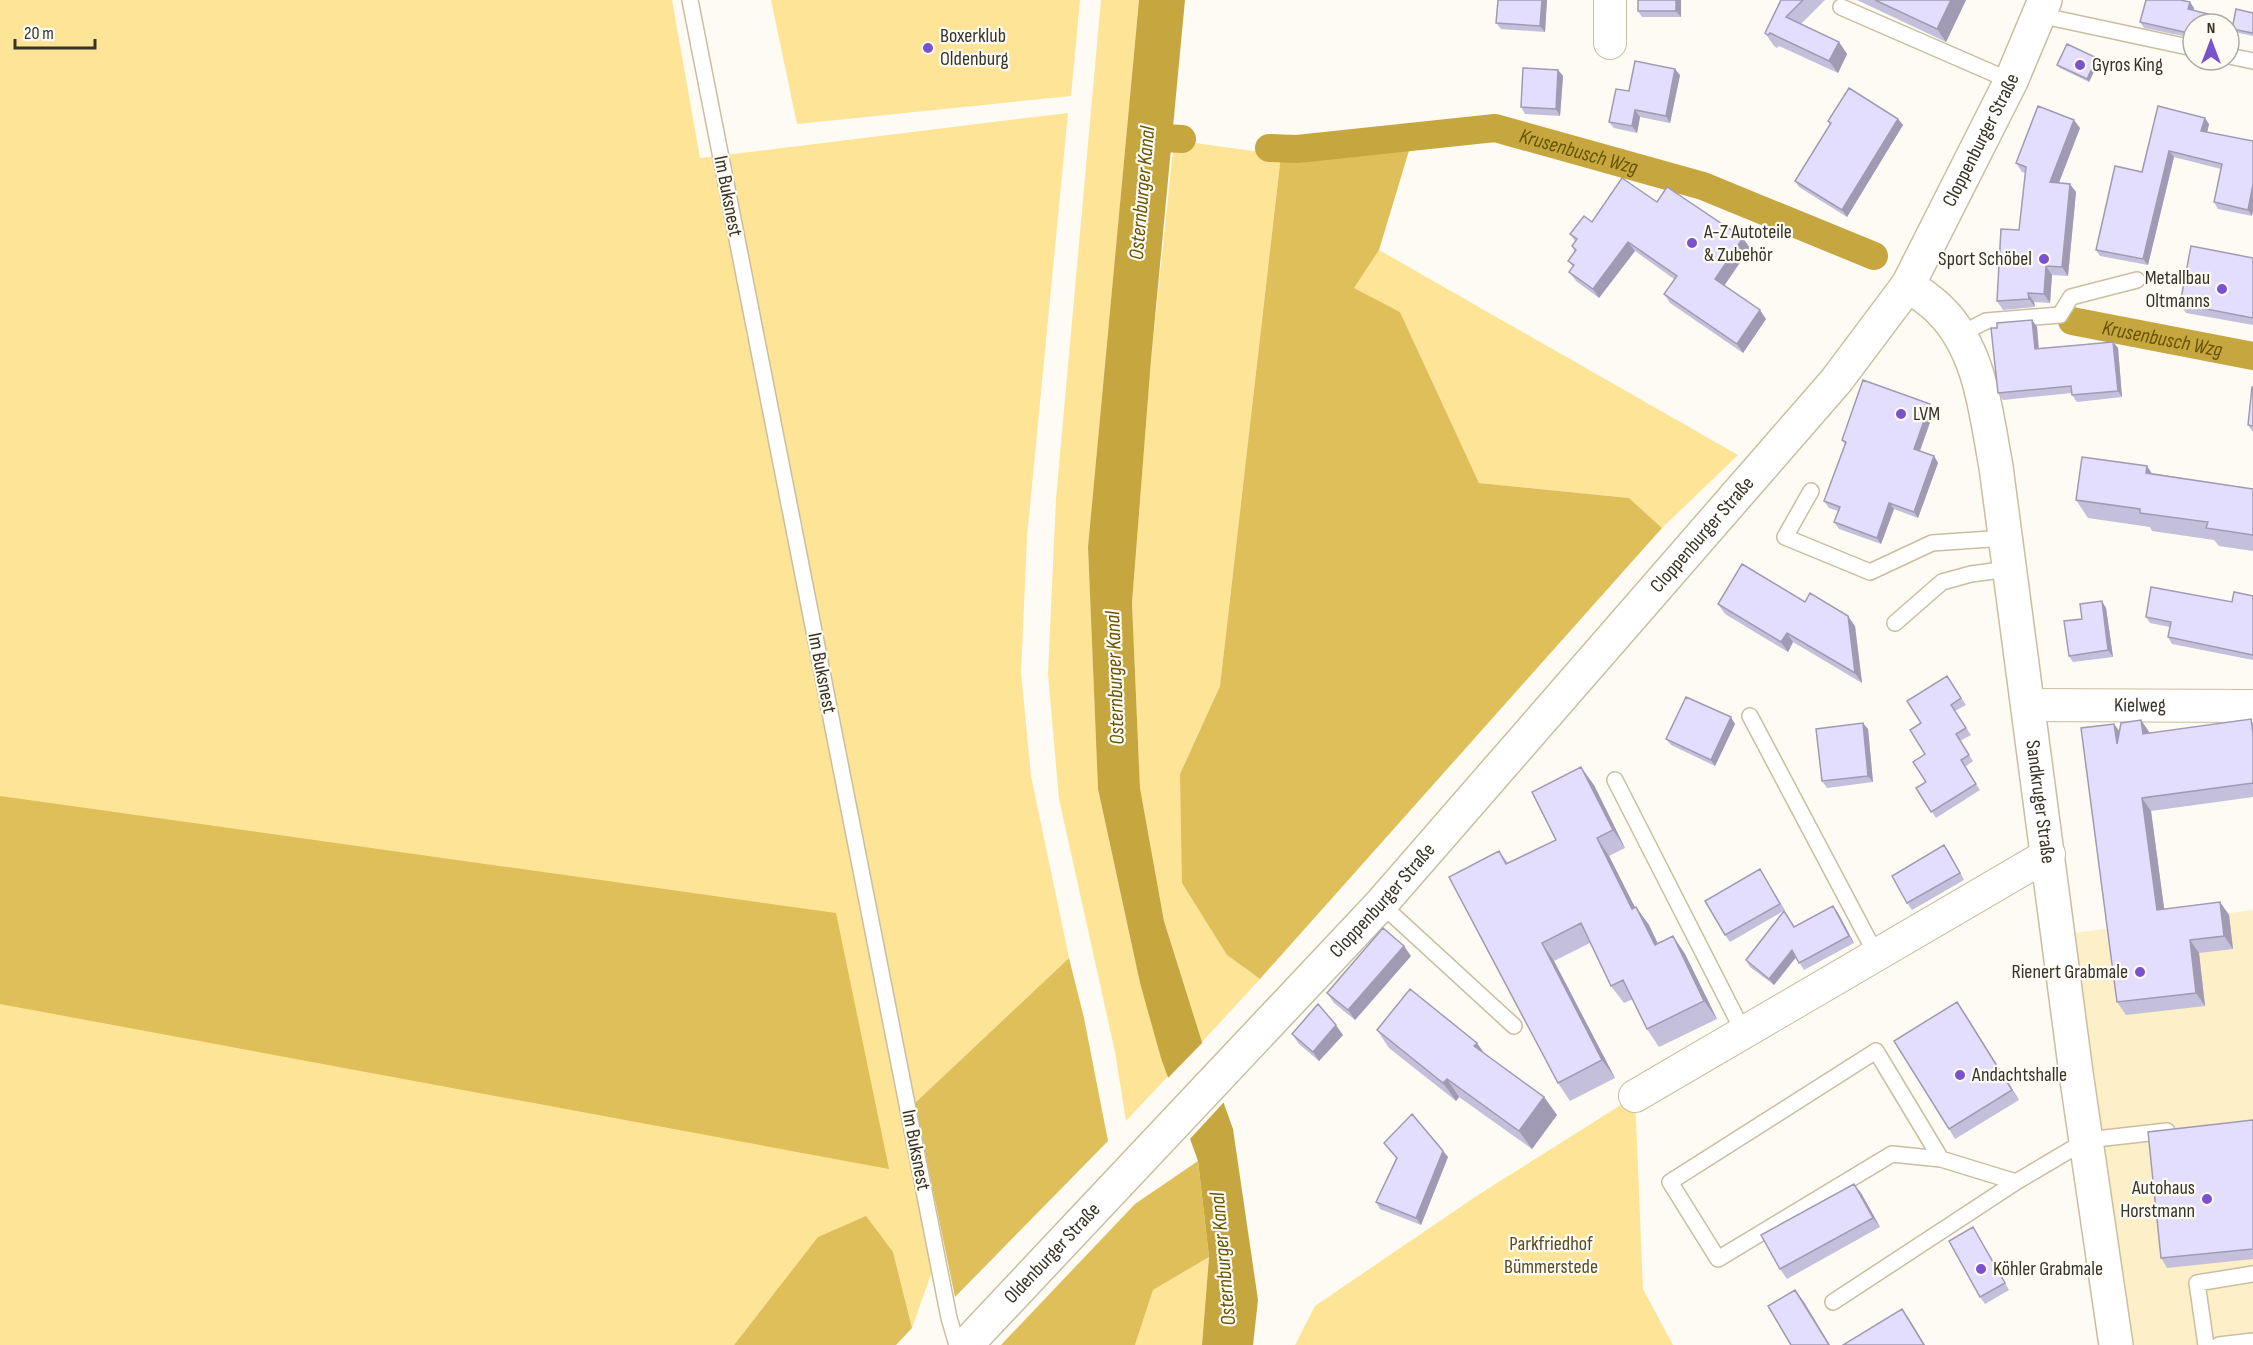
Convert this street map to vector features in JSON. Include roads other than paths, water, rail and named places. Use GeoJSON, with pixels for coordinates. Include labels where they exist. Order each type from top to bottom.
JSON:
{"type":"FeatureCollection","features":[{"type":"Feature","properties":{"kind":"main road","name":"Cloppenburger Straße"},"geometry":{"type":"LineString","coordinates":[[1138,1160],[1381,904],[1836,381],[1908,285],[2011,81],[2042,7]]}},
{"type":"Feature","properties":{"kind":"main road","name":"Sandkruger Straße"},"geometry":{"type":"LineString","coordinates":[[1908,285],[1940,309],[1959,335],[1975,369],[1985,407],[2049,854],[2076,1073],[2116,1345]]}},
{"type":"Feature","properties":{"kind":"main road","name":"Oldenburger Straße"},"geometry":{"type":"LineString","coordinates":[[966,1345],[1138,1160]]}},
{"type":"Feature","properties":{"kind":"street"},"geometry":{"type":"LineString","coordinates":[[1610,0],[1610,43]]}},
{"type":"Feature","properties":{"kind":"street","name":"Kielweg"},"geometry":{"type":"LineString","coordinates":[[2028,705],[2253,706]]}},
{"type":"Feature","properties":{"kind":"street"},"geometry":{"type":"LineString","coordinates":[[1635,1096],[2049,854]]}},
{"type":"Feature","properties":{"kind":"lane","name":"Im Buksnest"},"geometry":{"type":"LineString","coordinates":[[690,0],[949,1318],[957,1345]]}},
{"type":"Feature","properties":{"kind":"lane"},"geometry":{"type":"LineString","coordinates":[[1841,7],[2011,81]]}},
{"type":"Feature","properties":{"kind":"lane"},"geometry":{"type":"LineString","coordinates":[[2042,7],[2181,45]]}},
{"type":"Feature","properties":{"kind":"lane"},"geometry":{"type":"LineString","coordinates":[[1959,335],[1986,321],[2060,315],[2071,297],[2137,280]]}},
{"type":"Feature","properties":{"kind":"lane"},"geometry":{"type":"LineString","coordinates":[[1811,491],[1785,537],[1870,572],[1932,543],[2007,553]]}},
{"type":"Feature","properties":{"kind":"lane"},"geometry":{"type":"LineString","coordinates":[[1895,623],[1942,582],[1971,574],[2007,553]]}},
{"type":"Feature","properties":{"kind":"lane"},"geometry":{"type":"LineString","coordinates":[[1750,716],[1877,956]]}},
{"type":"Feature","properties":{"kind":"lane"},"geometry":{"type":"LineString","coordinates":[[1615,780],[1744,1033]]}},
{"type":"Feature","properties":{"kind":"lane"},"geometry":{"type":"LineString","coordinates":[[1381,904],[1514,1026]]}},
{"type":"Feature","properties":{"kind":"lane"},"geometry":{"type":"LineString","coordinates":[[1941,1159],[1876,1051],[1670,1182],[1718,1259],[1892,1154],[1941,1159],[2016,1182]]}},
{"type":"Feature","properties":{"kind":"lane"},"geometry":{"type":"LineString","coordinates":[[1833,1302],[2016,1182],[2087,1140],[2180,1130]]}},
{"type":"Feature","properties":{"kind":"lane"},"geometry":{"type":"LineString","coordinates":[[2206,1345],[2197,1283],[2253,1274]]}},
{"type":"Feature","properties":{"kind":"lane"},"geometry":{"type":"LineString","coordinates":[[2219,1345],[2253,1341]]}},
{"type":"Feature","properties":{"kind":"water","name":"Osternburger Kanal"},"geometry":{"type":"Polygon","coordinates":[[[1139,0],[1185,0],[1151,360],[1132,603],[1140,788],[1164,921],[1202,1042],[1233,1129],[1258,1300],[1253,1345],[1202,1345],[1209,1257],[1198,1161],[1161,1058],[1140,983],[1098,789],[1088,547],[1139,0]]]}},
{"type":"Feature","properties":{"kind":"waterway","name":"Krusenbusch Wzg"},"geometry":{"type":"LineString","coordinates":[[1269,148],[1297,149],[1495,128],[1703,186],[1874,256]]}},
{"type":"Feature","properties":{"kind":"waterway","name":"Krusenbusch Wzg"},"geometry":{"type":"LineString","coordinates":[[1147,137],[1182,139]]}},
{"type":"Feature","properties":{"kind":"waterway","name":"Krusenbusch Wzg"},"geometry":{"type":"LineString","coordinates":[[2072,321],[2253,356]]}},
{"type":"Feature","properties":{"kind":"place","name":"Boxerklub Oldenburg"},"geometry":{"type":"Point","coordinates":[928,48]}},
{"type":"Feature","properties":{"kind":"place","name":"Gyros King"},"geometry":{"type":"Point","coordinates":[2080,65]}},
{"type":"Feature","properties":{"kind":"place","name":"A-Z Autoteile & Zubehör"},"geometry":{"type":"Point","coordinates":[1692,243]}},
{"type":"Feature","properties":{"kind":"place","name":"Sport Schöbel"},"geometry":{"type":"Point","coordinates":[2044,259]}},
{"type":"Feature","properties":{"kind":"place","name":"Metallbau Oltmanns"},"geometry":{"type":"Point","coordinates":[2222,289]}},
{"type":"Feature","properties":{"kind":"place","name":"LVM"},"geometry":{"type":"Point","coordinates":[1901,414]}},
{"type":"Feature","properties":{"kind":"place","name":"Rienert Grabmale"},"geometry":{"type":"Point","coordinates":[2140,972]}},
{"type":"Feature","properties":{"kind":"place","name":"Andachtshalle"},"geometry":{"type":"Point","coordinates":[1960,1075]}},
{"type":"Feature","properties":{"kind":"place","name":"Autohaus Horstmann"},"geometry":{"type":"Point","coordinates":[2207,1199]}},
{"type":"Feature","properties":{"kind":"place","name":"Köhler Grabmale"},"geometry":{"type":"Point","coordinates":[1981,1269]}},
{"type":"Feature","properties":{"kind":"park label","name":"Parkfriedhof Bümmerstede"},"geometry":{"type":"Point","coordinates":[1551,1256]}}]}
